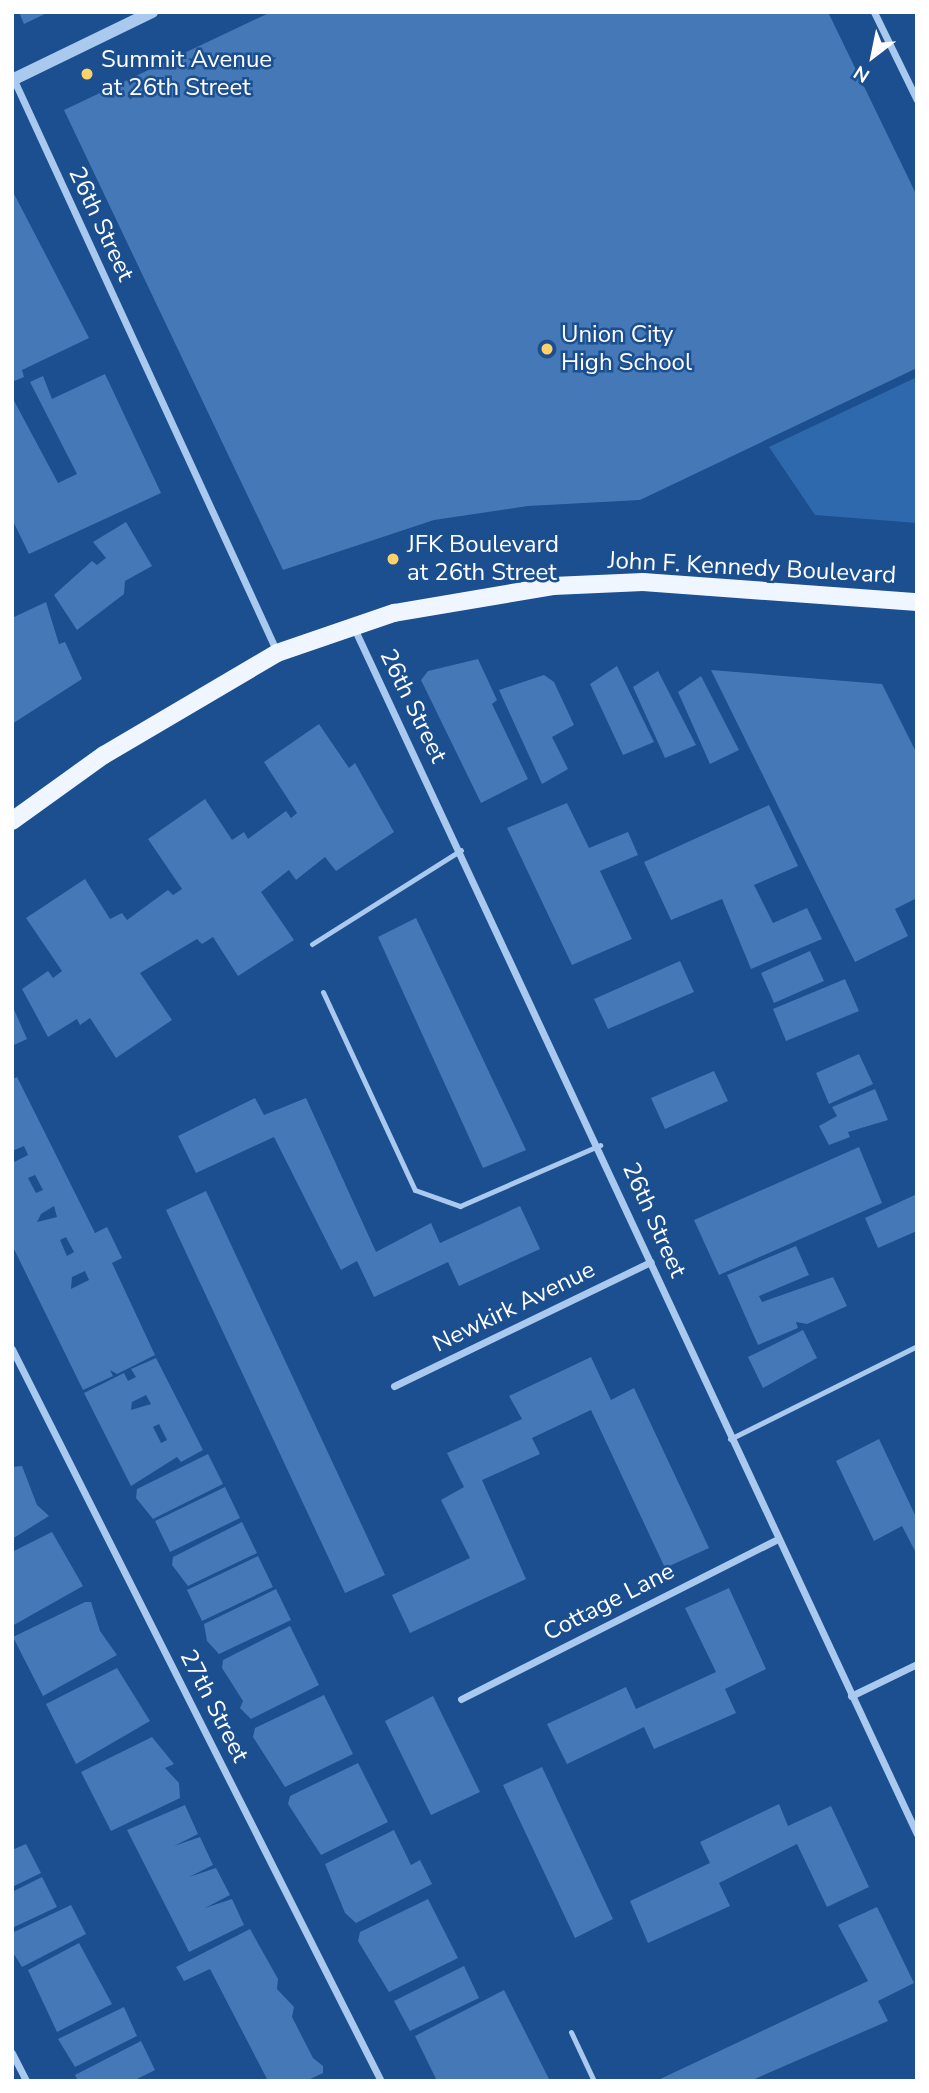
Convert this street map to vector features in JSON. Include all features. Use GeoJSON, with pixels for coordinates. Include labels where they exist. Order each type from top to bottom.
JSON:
{"type":"FeatureCollection","features":[{"type":"Feature","properties":{"kind":"main road","name":"John F. Kennedy Boulevard"},"geometry":{"type":"LineString","coordinates":[[12,821],[104,755],[277,653],[352,624],[553,586],[643,582],[917,602]]}},
{"type":"Feature","properties":{"kind":"street"},"geometry":{"type":"LineString","coordinates":[[13,79],[152,12]]}},
{"type":"Feature","properties":{"kind":"street"},"geometry":{"type":"LineString","coordinates":[[874,12],[917,100]]}},
{"type":"Feature","properties":{"kind":"street","name":"26th Street"},"geometry":{"type":"LineString","coordinates":[[13,79],[277,653]]}},
{"type":"Feature","properties":{"kind":"street","name":"26th Street"},"geometry":{"type":"LineString","coordinates":[[352,624],[600,1145],[776,1540],[917,1833]]}},
{"type":"Feature","properties":{"kind":"street","name":"Newkirk Avenue"},"geometry":{"type":"LineString","coordinates":[[394,1386],[651,1262]]}},
{"type":"Feature","properties":{"kind":"street","name":"27th Street"},"geometry":{"type":"LineString","coordinates":[[12,1349],[380,2081]]}},
{"type":"Feature","properties":{"kind":"street","name":"Cottage Lane"},"geometry":{"type":"LineString","coordinates":[[461,1699],[776,1540]]}},
{"type":"Feature","properties":{"kind":"street"},"geometry":{"type":"LineString","coordinates":[[851,1696],[917,1664]]}},
{"type":"Feature","properties":{"kind":"street"},"geometry":{"type":"LineString","coordinates":[[12,2053],[26,2081]]}},
{"type":"Feature","properties":{"kind":"lane"},"geometry":{"type":"LineString","coordinates":[[312,944],[461,850]]}},
{"type":"Feature","properties":{"kind":"lane"},"geometry":{"type":"LineString","coordinates":[[323,992],[415,1189],[460,1206],[600,1145]]}},
{"type":"Feature","properties":{"kind":"lane"},"geometry":{"type":"LineString","coordinates":[[730,1439],[917,1346]]}},
{"type":"Feature","properties":{"kind":"lane"},"geometry":{"type":"LineString","coordinates":[[571,2032],[594,2081]]}},
{"type":"Feature","properties":{"kind":"shaded area"},"geometry":{"type":"Polygon","coordinates":[[[917,377],[917,523],[815,515],[769,447],[917,377]]]}},
{"type":"Feature","properties":{"kind":"building"},"geometry":{"type":"Polygon","coordinates":[[[19,12],[49,12],[24,24],[19,12]]]}},
{"type":"Feature","properties":{"kind":"building","name":"Union City High School"},"geometry":{"type":"Polygon","coordinates":[[[271,12],[828,12],[917,196],[917,368],[640,500],[528,506],[434,520],[283,570],[64,110],[271,12]]]}},
{"type":"Feature","properties":{"kind":"building"},"geometry":{"type":"Polygon","coordinates":[[[12,190],[89,338],[22,370],[24,377],[12,382],[12,190]]]}},
{"type":"Feature","properties":{"kind":"building"},"geometry":{"type":"Polygon","coordinates":[[[105,374],[161,493],[29,554],[12,519],[12,397],[58,483],[77,474],[30,382],[43,376],[52,399],[105,374]]]}},
{"type":"Feature","properties":{"kind":"building"},"geometry":{"type":"Polygon","coordinates":[[[126,522],[152,566],[125,581],[124,594],[77,630],[54,595],[92,561],[97,565],[106,558],[93,542],[126,522]]]}},
{"type":"Feature","properties":{"kind":"building"},"geometry":{"type":"Polygon","coordinates":[[[46,602],[59,644],[65,642],[82,679],[12,724],[12,618],[46,602]]]}},
{"type":"Feature","properties":{"kind":"building"},"geometry":{"type":"Polygon","coordinates":[[[478,659],[497,700],[492,704],[528,779],[481,803],[421,680],[428,671],[478,659]]]}},
{"type":"Feature","properties":{"kind":"building"},"geometry":{"type":"Polygon","coordinates":[[[617,666],[654,742],[623,755],[590,684],[617,666]]]}},
{"type":"Feature","properties":{"kind":"building"},"geometry":{"type":"Polygon","coordinates":[[[711,670],[882,684],[917,754],[917,898],[895,909],[908,936],[855,962],[711,670]]]}},
{"type":"Feature","properties":{"kind":"building"},"geometry":{"type":"Polygon","coordinates":[[[658,671],[696,745],[665,758],[633,687],[658,671]]]}},
{"type":"Feature","properties":{"kind":"building"},"geometry":{"type":"Polygon","coordinates":[[[544,675],[554,682],[574,725],[552,737],[568,769],[542,784],[499,690],[544,675]]]}},
{"type":"Feature","properties":{"kind":"building"},"geometry":{"type":"Polygon","coordinates":[[[701,676],[739,750],[710,764],[678,692],[701,676]]]}},
{"type":"Feature","properties":{"kind":"building"},"geometry":{"type":"Polygon","coordinates":[[[319,724],[349,768],[355,763],[394,832],[336,871],[325,857],[296,880],[289,870],[261,892],[294,940],[238,976],[213,937],[202,944],[197,939],[140,973],[172,1020],[116,1058],[90,1018],[80,1025],[77,1019],[48,1037],[22,989],[48,971],[53,978],[62,971],[26,918],[85,879],[110,919],[122,913],[127,920],[168,890],[173,895],[182,889],[148,839],[205,799],[232,840],[244,832],[248,839],[286,811],[291,818],[297,813],[264,762],[319,724]]]}},
{"type":"Feature","properties":{"kind":"building"},"geometry":{"type":"Polygon","coordinates":[[[567,803],[589,848],[628,832],[638,855],[600,871],[632,939],[572,965],[507,828],[567,803]]]}},
{"type":"Feature","properties":{"kind":"building"},"geometry":{"type":"Polygon","coordinates":[[[769,805],[798,866],[754,885],[773,923],[807,908],[822,939],[751,969],[722,899],[671,920],[644,862],[769,805]]]}},
{"type":"Feature","properties":{"kind":"building"},"geometry":{"type":"Polygon","coordinates":[[[416,918],[526,1150],[483,1168],[378,937],[416,918]]]}},
{"type":"Feature","properties":{"kind":"building"},"geometry":{"type":"Polygon","coordinates":[[[810,951],[824,981],[774,1003],[761,973],[810,951]]]}},
{"type":"Feature","properties":{"kind":"building"},"geometry":{"type":"Polygon","coordinates":[[[680,961],[694,992],[608,1029],[594,999],[680,961]]]}},
{"type":"Feature","properties":{"kind":"building"},"geometry":{"type":"Polygon","coordinates":[[[845,979],[859,1011],[786,1041],[773,1009],[845,979]]]}},
{"type":"Feature","properties":{"kind":"building"},"geometry":{"type":"Polygon","coordinates":[[[12,1005],[27,1039],[12,1046],[12,1005]]]}},
{"type":"Feature","properties":{"kind":"building"},"geometry":{"type":"Polygon","coordinates":[[[859,1054],[873,1084],[829,1104],[816,1073],[859,1054]]]}},
{"type":"Feature","properties":{"kind":"building"},"geometry":{"type":"Polygon","coordinates":[[[714,1071],[728,1101],[665,1129],[651,1098],[714,1071]]]}},
{"type":"Feature","properties":{"kind":"building"},"geometry":{"type":"Polygon","coordinates":[[[17,1077],[95,1233],[107,1227],[122,1258],[112,1263],[155,1355],[117,1374],[110,1370],[113,1376],[83,1390],[12,1245],[12,1163],[28,1155],[24,1146],[12,1151],[12,1079],[17,1077]],[[35,1175],[28,1178],[36,1193],[43,1190],[35,1175]],[[54,1206],[41,1214],[37,1222],[57,1217],[54,1206]],[[66,1237],[60,1240],[67,1256],[74,1252],[66,1237]],[[85,1271],[72,1277],[71,1289],[89,1280],[85,1271]]]}},
{"type":"Feature","properties":{"kind":"building"},"geometry":{"type":"Polygon","coordinates":[[[875,1089],[888,1120],[848,1132],[850,1137],[829,1145],[819,1126],[837,1116],[832,1107],[875,1089]]]}},
{"type":"Feature","properties":{"kind":"building"},"geometry":{"type":"Polygon","coordinates":[[[255,1098],[264,1115],[306,1098],[376,1252],[431,1223],[440,1243],[520,1206],[540,1249],[459,1286],[448,1262],[374,1297],[357,1261],[341,1270],[274,1137],[196,1173],[178,1136],[255,1098]]]}},
{"type":"Feature","properties":{"kind":"building"},"geometry":{"type":"Polygon","coordinates":[[[859,1147],[882,1203],[719,1275],[694,1220],[859,1147]]]}},
{"type":"Feature","properties":{"kind":"building"},"geometry":{"type":"Polygon","coordinates":[[[206,1191],[385,1575],[345,1593],[166,1210],[206,1191]]]}},
{"type":"Feature","properties":{"kind":"building"},"geometry":{"type":"Polygon","coordinates":[[[917,1194],[917,1231],[878,1248],[865,1218],[917,1194]]]}},
{"type":"Feature","properties":{"kind":"building"},"geometry":{"type":"Polygon","coordinates":[[[796,1246],[809,1275],[759,1296],[762,1302],[833,1277],[847,1306],[807,1324],[796,1322],[798,1328],[758,1345],[727,1275],[796,1246]]]}},
{"type":"Feature","properties":{"kind":"building"},"geometry":{"type":"Polygon","coordinates":[[[803,1330],[817,1358],[763,1388],[748,1357],[803,1330]]]}},
{"type":"Feature","properties":{"kind":"building"},"geometry":{"type":"Polygon","coordinates":[[[591,1357],[611,1400],[634,1388],[709,1548],[665,1568],[591,1410],[532,1438],[540,1454],[482,1480],[526,1579],[410,1633],[392,1595],[470,1558],[441,1500],[464,1487],[447,1453],[522,1419],[509,1396],[591,1357]]]}},
{"type":"Feature","properties":{"kind":"building"},"geometry":{"type":"Polygon","coordinates":[[[156,1358],[203,1450],[181,1462],[177,1457],[131,1486],[84,1393],[124,1373],[128,1381],[136,1377],[131,1369],[156,1358]],[[146,1395],[132,1402],[131,1410],[151,1404],[146,1395]],[[159,1424],[153,1427],[161,1443],[167,1440],[159,1424]]]}},
{"type":"Feature","properties":{"kind":"building"},"geometry":{"type":"Polygon","coordinates":[[[879,1439],[917,1519],[917,1555],[902,1526],[874,1541],[836,1461],[879,1439]]]}},
{"type":"Feature","properties":{"kind":"building"},"geometry":{"type":"Polygon","coordinates":[[[208,1454],[223,1484],[153,1519],[136,1498],[137,1489],[208,1454]]]}},
{"type":"Feature","properties":{"kind":"building"},"geometry":{"type":"Polygon","coordinates":[[[22,1466],[37,1505],[49,1516],[12,1539],[12,1467],[22,1466]]]}},
{"type":"Feature","properties":{"kind":"building"},"geometry":{"type":"Polygon","coordinates":[[[225,1487],[240,1518],[170,1552],[155,1521],[225,1487]]]}},
{"type":"Feature","properties":{"kind":"building"},"geometry":{"type":"Polygon","coordinates":[[[242,1522],[257,1553],[188,1586],[172,1565],[173,1557],[242,1522]]]}},
{"type":"Feature","properties":{"kind":"building"},"geometry":{"type":"Polygon","coordinates":[[[52,1532],[83,1586],[12,1626],[12,1552],[52,1532]]]}},
{"type":"Feature","properties":{"kind":"building"},"geometry":{"type":"Polygon","coordinates":[[[258,1556],[273,1587],[202,1621],[187,1590],[258,1556]]]}},
{"type":"Feature","properties":{"kind":"building"},"geometry":{"type":"Polygon","coordinates":[[[729,1588],[766,1669],[725,1689],[736,1713],[654,1749],[644,1727],[567,1764],[547,1724],[626,1687],[636,1709],[716,1672],[685,1608],[729,1588]]]}},
{"type":"Feature","properties":{"kind":"building"},"geometry":{"type":"Polygon","coordinates":[[[276,1589],[291,1620],[219,1654],[207,1641],[204,1624],[276,1589]]]}},
{"type":"Feature","properties":{"kind":"building"},"geometry":{"type":"Polygon","coordinates":[[[85,1602],[91,1602],[100,1631],[117,1655],[43,1696],[13,1637],[85,1602]]]}},
{"type":"Feature","properties":{"kind":"building"},"geometry":{"type":"Polygon","coordinates":[[[290,1626],[319,1685],[251,1719],[240,1708],[243,1701],[222,1668],[223,1660],[290,1626]]]}},
{"type":"Feature","properties":{"kind":"building"},"geometry":{"type":"Polygon","coordinates":[[[117,1668],[150,1721],[76,1764],[46,1704],[117,1668]]]}},
{"type":"Feature","properties":{"kind":"building"},"geometry":{"type":"Polygon","coordinates":[[[324,1695],[353,1754],[285,1787],[253,1737],[255,1728],[324,1695]]]}},
{"type":"Feature","properties":{"kind":"building"},"geometry":{"type":"Polygon","coordinates":[[[433,1696],[480,1792],[431,1815],[385,1721],[433,1696]]]}},
{"type":"Feature","properties":{"kind":"building"},"geometry":{"type":"Polygon","coordinates":[[[152,1737],[174,1764],[165,1768],[179,1783],[180,1798],[111,1831],[81,1772],[152,1737]]]}},
{"type":"Feature","properties":{"kind":"building"},"geometry":{"type":"Polygon","coordinates":[[[358,1763],[388,1822],[321,1855],[288,1804],[290,1796],[358,1763]]]}},
{"type":"Feature","properties":{"kind":"building"},"geometry":{"type":"Polygon","coordinates":[[[542,1767],[613,1919],[575,1938],[503,1785],[542,1767]]]}},
{"type":"Feature","properties":{"kind":"building"},"geometry":{"type":"Polygon","coordinates":[[[779,1804],[788,1826],[831,1806],[869,1887],[827,1907],[797,1844],[719,1883],[730,1906],[648,1943],[630,1901],[710,1863],[700,1842],[779,1804]]]}},
{"type":"Feature","properties":{"kind":"building"},"geometry":{"type":"Polygon","coordinates":[[[185,1805],[198,1834],[174,1846],[200,1837],[213,1865],[189,1877],[216,1868],[230,1895],[205,1908],[232,1899],[244,1925],[189,1952],[127,1830],[185,1805]]]}},
{"type":"Feature","properties":{"kind":"building"},"geometry":{"type":"Polygon","coordinates":[[[394,1830],[411,1865],[420,1860],[432,1884],[356,1923],[345,1913],[325,1864],[394,1830]]]}},
{"type":"Feature","properties":{"kind":"building"},"geometry":{"type":"Polygon","coordinates":[[[26,1844],[41,1873],[12,1887],[12,1850],[26,1844]]]}},
{"type":"Feature","properties":{"kind":"building"},"geometry":{"type":"Polygon","coordinates":[[[42,1877],[57,1907],[12,1928],[12,1892],[42,1877]]]}},
{"type":"Feature","properties":{"kind":"building"},"geometry":{"type":"Polygon","coordinates":[[[428,1899],[458,1958],[389,1992],[358,1941],[360,1932],[428,1899]]]}},
{"type":"Feature","properties":{"kind":"building"},"geometry":{"type":"Polygon","coordinates":[[[71,1905],[86,1934],[22,1967],[12,1951],[12,1933],[71,1905]]]}},
{"type":"Feature","properties":{"kind":"building"},"geometry":{"type":"Polygon","coordinates":[[[877,1907],[914,1983],[878,2001],[888,2021],[750,2081],[656,2081],[868,1981],[838,1925],[877,1907]]]}},
{"type":"Feature","properties":{"kind":"building"},"geometry":{"type":"Polygon","coordinates":[[[250,1929],[278,1979],[277,1989],[294,2007],[292,2017],[313,2058],[323,2066],[323,2073],[306,2081],[268,2081],[210,1969],[184,1981],[176,1967],[250,1929]]]}},
{"type":"Feature","properties":{"kind":"building"},"geometry":{"type":"Polygon","coordinates":[[[79,1943],[112,2004],[57,2032],[28,1970],[79,1943]]]}},
{"type":"Feature","properties":{"kind":"building"},"geometry":{"type":"Polygon","coordinates":[[[464,1966],[479,1998],[410,2031],[394,2001],[464,1966]]]}},
{"type":"Feature","properties":{"kind":"building"},"geometry":{"type":"Polygon","coordinates":[[[504,1990],[550,2081],[437,2081],[415,2036],[504,1990]]]}},
{"type":"Feature","properties":{"kind":"building"},"geometry":{"type":"Polygon","coordinates":[[[124,2007],[137,2036],[75,2067],[58,2039],[124,2007]]]}},
{"type":"Feature","properties":{"kind":"building"},"geometry":{"type":"Polygon","coordinates":[[[141,2041],[155,2070],[133,2081],[78,2081],[75,2075],[141,2041]]]}},
{"type":"Feature","properties":{"kind":"place","name":"Summit Avenue at 26th Street"},"geometry":{"type":"Point","coordinates":[87,74]}},
{"type":"Feature","properties":{"kind":"place","name":"Union City High School"},"geometry":{"type":"Point","coordinates":[547,349]}},
{"type":"Feature","properties":{"kind":"place","name":"JFK Boulevard at 26th Street"},"geometry":{"type":"Point","coordinates":[393,559]}}]}
